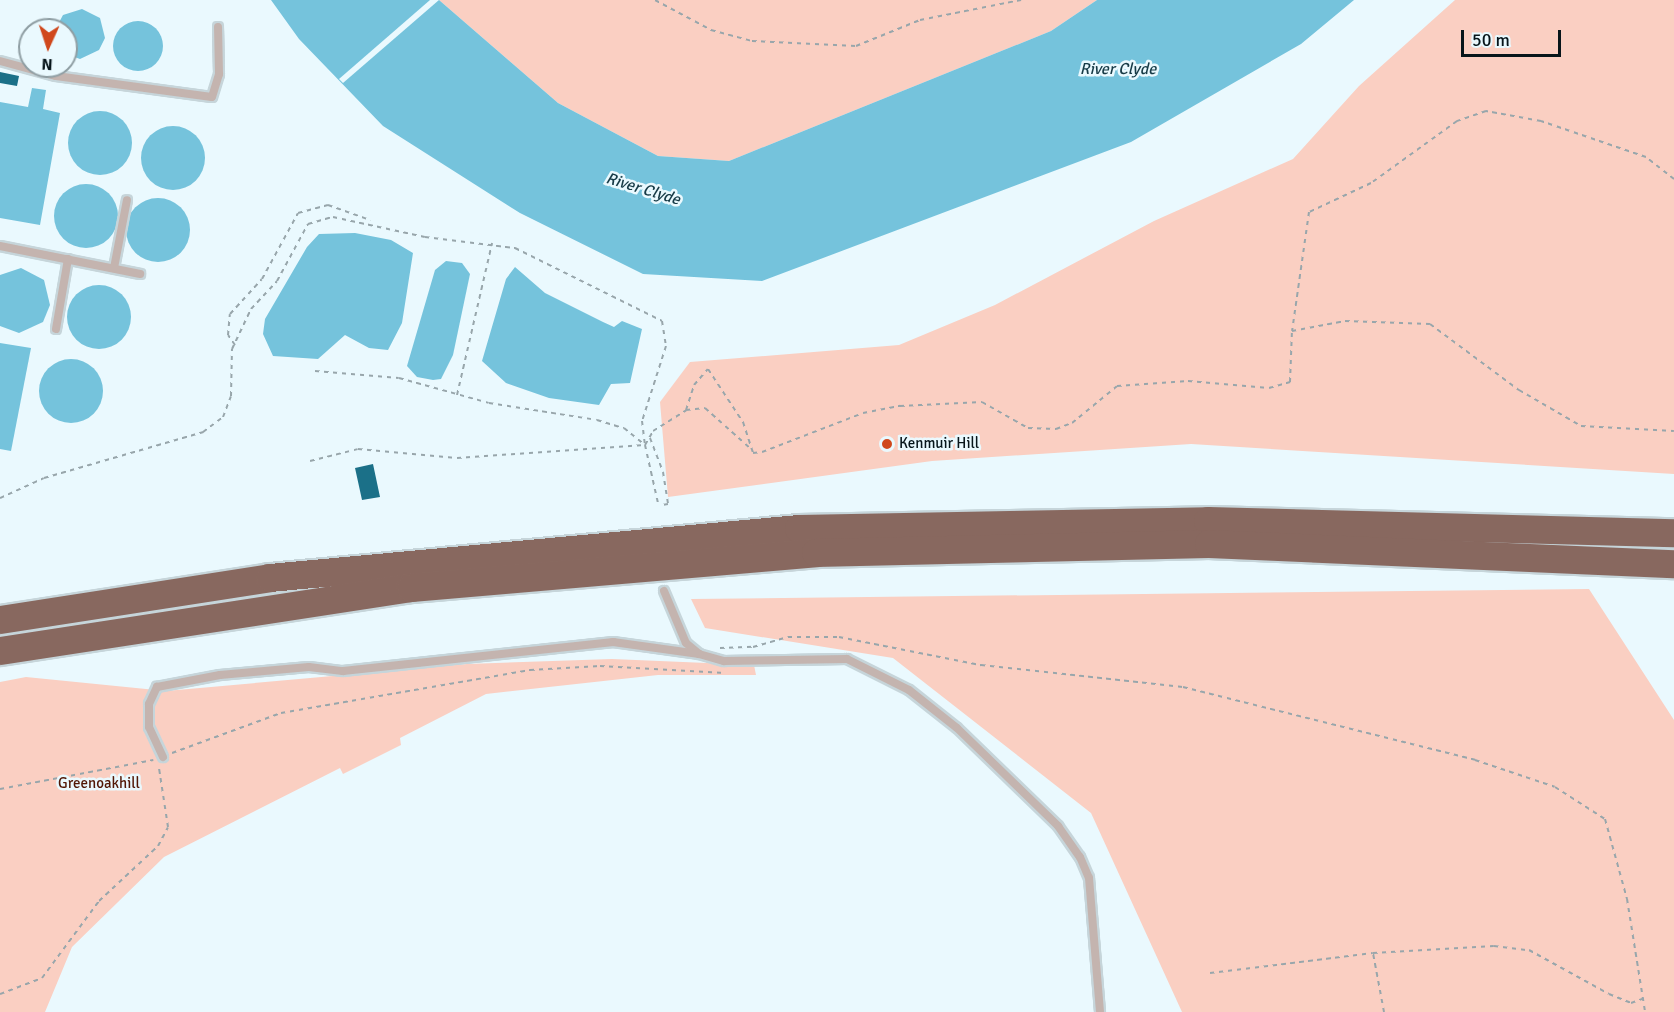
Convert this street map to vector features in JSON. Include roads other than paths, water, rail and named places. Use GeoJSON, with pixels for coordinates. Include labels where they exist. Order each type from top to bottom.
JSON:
{"type":"FeatureCollection","features":[{"type":"Feature","properties":{"kind":"highway"},"geometry":{"type":"LineString","coordinates":[[0,620],[292,576],[799,529],[1208,521],[1674,533]]}},
{"type":"Feature","properties":{"kind":"highway"},"geometry":{"type":"LineString","coordinates":[[0,651],[411,588],[816,553],[1209,543],[1674,564]]}},
{"type":"Feature","properties":{"kind":"highway"},"geometry":{"type":"LineString","coordinates":[[0,612],[149,596]]}},
{"type":"Feature","properties":{"kind":"lane"},"geometry":{"type":"LineString","coordinates":[[0,61],[56,76],[212,97],[219,74],[218,27]]}},
{"type":"Feature","properties":{"kind":"lane"},"geometry":{"type":"LineString","coordinates":[[114,268],[127,200]]}},
{"type":"Feature","properties":{"kind":"lane"},"geometry":{"type":"LineString","coordinates":[[0,246],[140,274]]}},
{"type":"Feature","properties":{"kind":"lane"},"geometry":{"type":"LineString","coordinates":[[56,329],[68,259]]}},
{"type":"Feature","properties":{"kind":"lane"},"geometry":{"type":"LineString","coordinates":[[664,591],[686,643],[699,654]]}},
{"type":"Feature","properties":{"kind":"lane"},"geometry":{"type":"LineString","coordinates":[[163,757],[149,727],[149,704],[157,687],[220,675],[309,667],[343,671],[613,642],[754,661],[831,657],[872,668],[957,728],[1058,826],[1089,878],[1101,1012]]}},
{"type":"Feature","properties":{"kind":"water","name":"River Clyde"},"geometry":{"type":"Polygon","coordinates":[[[271,0],[439,0],[558,103],[658,156],[729,161],[1051,31],[1097,0],[1354,0],[1301,44],[1131,142],[762,281],[643,274],[520,213],[383,126],[299,39],[271,0]]]}},
{"type":"Feature","properties":{"kind":"water"},"geometry":{"type":"Polygon","coordinates":[[[82,9],[100,18],[105,38],[99,50],[78,58],[78,18],[61,18],[63,15],[82,9]]]}},
{"type":"Feature","properties":{"kind":"water"},"geometry":{"type":"Polygon","coordinates":[[[133,21],[143,21],[156,28],[163,41],[163,51],[156,64],[143,71],[133,71],[124,67],[117,60],[113,51],[113,41],[117,32],[124,25],[133,21]]]}},
{"type":"Feature","properties":{"kind":"water"},"geometry":{"type":"Polygon","coordinates":[[[32,88],[46,90],[43,109],[60,113],[40,225],[0,218],[0,102],[28,107],[32,88]]]}},
{"type":"Feature","properties":{"kind":"water"},"geometry":{"type":"Polygon","coordinates":[[[100,111],[118,116],[123,120],[127,125],[132,143],[127,161],[123,166],[118,170],[100,175],[82,170],[77,166],[73,161],[68,143],[73,125],[77,120],[82,116],[100,111]]]}},
{"type":"Feature","properties":{"kind":"water"},"geometry":{"type":"Polygon","coordinates":[[[173,126],[191,131],[196,135],[200,140],[205,158],[200,176],[196,181],[191,185],[173,190],[155,185],[150,181],[146,176],[141,158],[146,140],[150,135],[155,131],[173,126]]]}},
{"type":"Feature","properties":{"kind":"water"},"geometry":{"type":"Polygon","coordinates":[[[86,184],[109,193],[118,216],[109,239],[86,248],[63,239],[54,216],[63,193],[86,184]]]}},
{"type":"Feature","properties":{"kind":"water"},"geometry":{"type":"Polygon","coordinates":[[[158,198],[176,203],[181,207],[185,212],[190,230],[185,248],[181,253],[176,257],[158,262],[140,257],[135,253],[131,248],[126,230],[131,212],[135,207],[140,203],[158,198]]]}},
{"type":"Feature","properties":{"kind":"water"},"geometry":{"type":"Polygon","coordinates":[[[355,233],[391,240],[413,253],[402,323],[388,350],[369,348],[345,335],[318,359],[273,356],[263,334],[265,319],[307,247],[319,234],[355,233]]]}},
{"type":"Feature","properties":{"kind":"water"},"geometry":{"type":"Polygon","coordinates":[[[446,261],[462,263],[470,274],[453,355],[441,379],[433,380],[417,377],[407,366],[435,270],[446,261]]]}},
{"type":"Feature","properties":{"kind":"water"},"geometry":{"type":"Polygon","coordinates":[[[515,267],[545,293],[603,322],[614,327],[622,321],[642,329],[630,383],[611,384],[599,405],[549,398],[506,383],[482,361],[506,279],[515,267]]]}},
{"type":"Feature","properties":{"kind":"water"},"geometry":{"type":"Polygon","coordinates":[[[21,268],[44,280],[50,305],[43,322],[19,333],[0,326],[0,275],[21,268]]]}},
{"type":"Feature","properties":{"kind":"water"},"geometry":{"type":"Polygon","coordinates":[[[99,285],[122,294],[131,317],[122,340],[99,349],[76,340],[67,317],[76,294],[99,285]]]}},
{"type":"Feature","properties":{"kind":"water"},"geometry":{"type":"Polygon","coordinates":[[[0,343],[31,348],[11,451],[0,449],[0,343]]]}},
{"type":"Feature","properties":{"kind":"water"},"geometry":{"type":"Polygon","coordinates":[[[71,359],[89,364],[94,368],[98,373],[103,391],[98,409],[94,414],[89,418],[71,423],[53,418],[48,414],[44,409],[39,391],[44,373],[48,368],[53,364],[71,359]]]}},
{"type":"Feature","properties":{"kind":"place","name":"Kenmuir Hill"},"geometry":{"type":"Point","coordinates":[887,444]}},
{"type":"Feature","properties":{"kind":"park label","name":"Greenoakhill"},"geometry":{"type":"Point","coordinates":[99,784]}}]}
